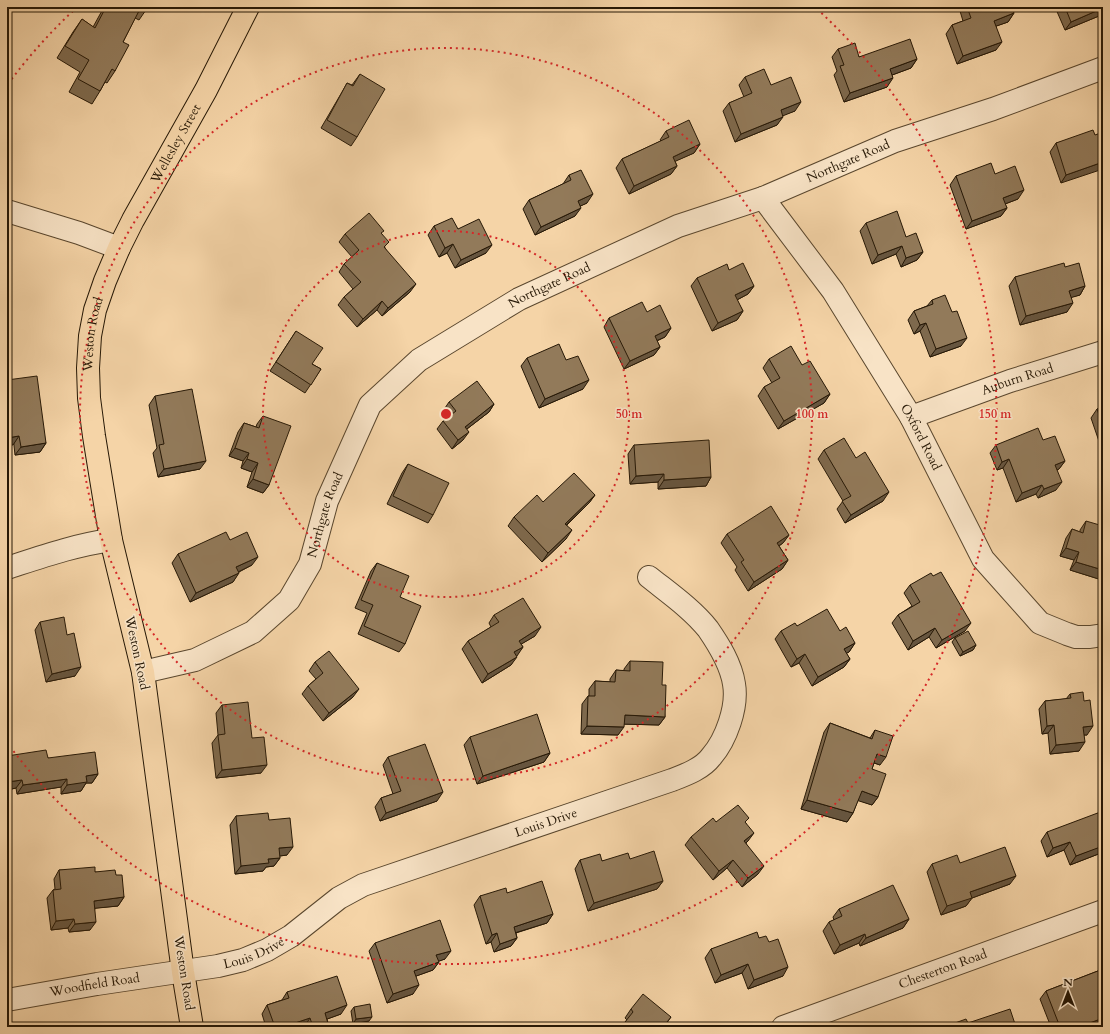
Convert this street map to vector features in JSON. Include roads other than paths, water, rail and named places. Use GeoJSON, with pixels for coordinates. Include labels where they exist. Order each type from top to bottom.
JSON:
{"type":"FeatureCollection","features":[{"type":"Feature","properties":{"kind":"main road","name":"Wellesley Street"},"geometry":{"type":"LineString","coordinates":[[105,281],[133,220],[206,90],[248,7]]}},
{"type":"Feature","properties":{"kind":"main road","name":"Weston Road"},"geometry":{"type":"LineString","coordinates":[[105,281],[95,310],[90,336],[88,368],[89,398],[111,540],[143,672],[183,972],[192,1027]]}},
{"type":"Feature","properties":{"kind":"street","name":"Northgate Road"},"geometry":{"type":"LineString","coordinates":[[143,672],[194,660],[253,632],[289,600],[310,564],[327,501],[370,405],[419,360],[519,298],[678,226],[763,198],[895,141],[993,109],[1103,68]]}},
{"type":"Feature","properties":{"kind":"street","name":"Oxford Road"},"geometry":{"type":"LineString","coordinates":[[763,198],[833,291],[911,417],[983,559],[1040,623],[1076,637],[1103,635]]}},
{"type":"Feature","properties":{"kind":"street"},"geometry":{"type":"LineString","coordinates":[[7,211],[79,233],[119,248]]}},
{"type":"Feature","properties":{"kind":"street","name":"Auburn Road"},"geometry":{"type":"LineString","coordinates":[[911,417],[1010,381],[1103,352]]}},
{"type":"Feature","properties":{"kind":"street"},"geometry":{"type":"LineString","coordinates":[[7,568],[70,548],[111,540]]}},
{"type":"Feature","properties":{"kind":"street","name":"Louis Drive"},"geometry":{"type":"LineString","coordinates":[[183,972],[243,960],[267,950],[290,936],[339,898],[363,885],[390,874],[672,780],[694,771],[711,758],[722,742],[730,724],[734,684],[729,667],[722,650],[707,629],[690,610],[649,577]]}},
{"type":"Feature","properties":{"kind":"street","name":"Chesterton Road"},"geometry":{"type":"LineString","coordinates":[[783,1027],[1103,911]]}},
{"type":"Feature","properties":{"kind":"street","name":"Woodfield Road"},"geometry":{"type":"LineString","coordinates":[[7,1000],[97,984],[183,972]]}}]}
